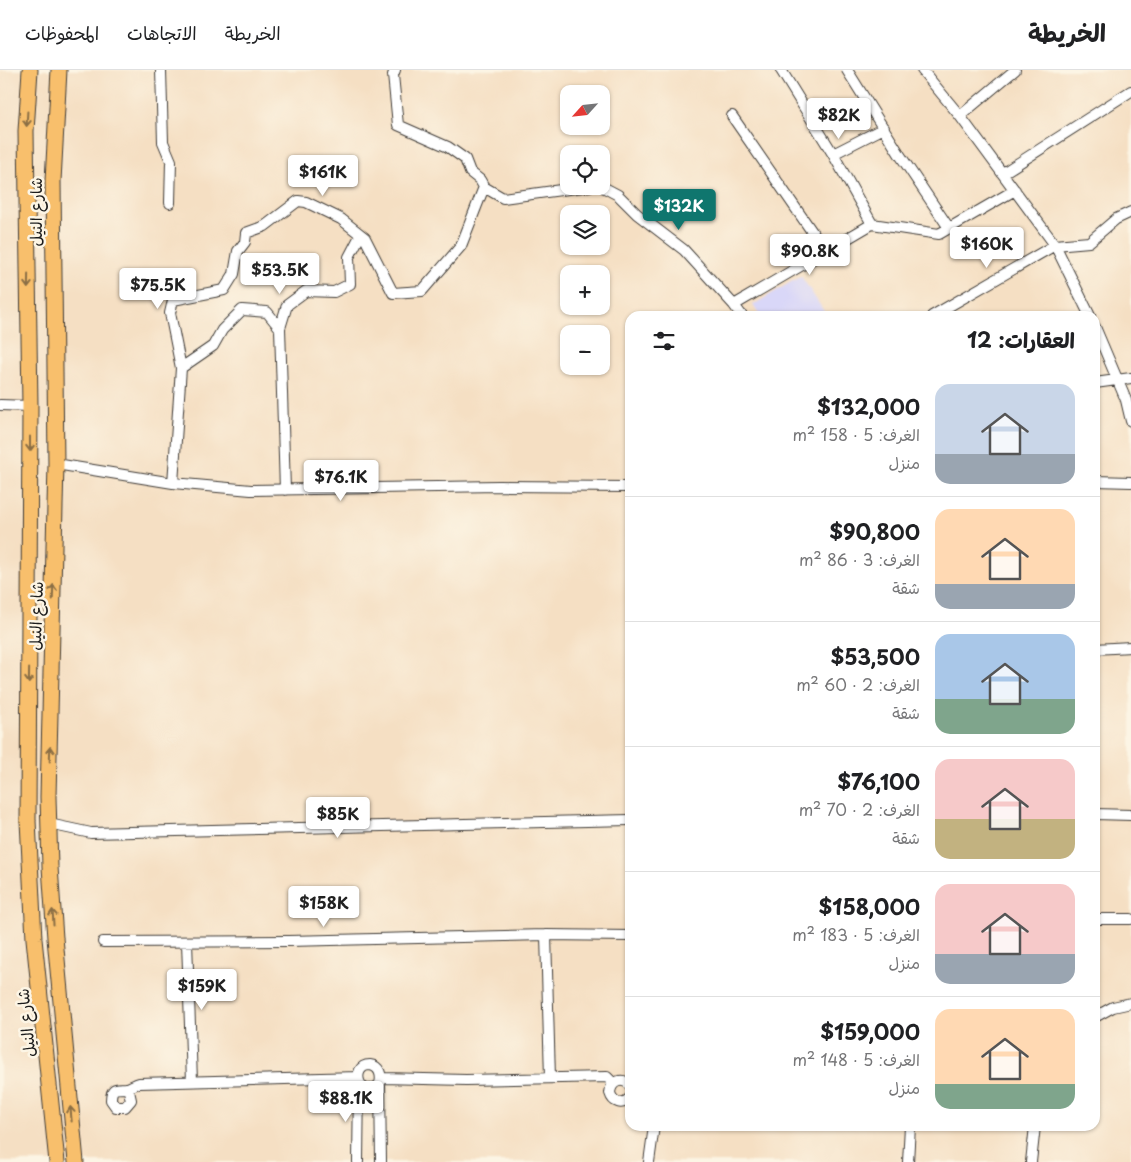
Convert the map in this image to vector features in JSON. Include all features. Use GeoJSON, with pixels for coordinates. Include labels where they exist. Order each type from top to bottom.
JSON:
{"type":"FeatureCollection","features":[{"type":"Feature","properties":{"kind":"main road","name":"شارع النيل"},"geometry":{"type":"LineString","coordinates":[[30,70],[26,130],[30,406],[28,794],[34,939],[57,1162]]}},
{"type":"Feature","properties":{"kind":"main road","name":"شارع النيل"},"geometry":{"type":"LineString","coordinates":[[59,70],[52,181],[56,464],[48,797],[54,938],[76,1162]]}},
{"type":"Feature","properties":{"kind":"main road"},"geometry":{"type":"LineString","coordinates":[[34,939],[54,938]]}},
{"type":"Feature","properties":{"kind":"main road"},"geometry":{"type":"LineString","coordinates":[[49,1083],[68,1082]]}},
{"type":"Feature","properties":{"kind":"street"},"geometry":{"type":"LineString","coordinates":[[161,70],[163,142],[171,161],[170,203]]}},
{"type":"Feature","properties":{"kind":"street"},"geometry":{"type":"LineString","coordinates":[[395,70],[393,75],[398,125],[448,148],[465,160],[470,172],[480,180],[484,187],[503,198],[560,190]]}},
{"type":"Feature","properties":{"kind":"street"},"geometry":{"type":"LineString","coordinates":[[781,70],[833,154],[872,224]]}},
{"type":"Feature","properties":{"kind":"street"},"geometry":{"type":"LineString","coordinates":[[847,70],[900,155],[949,228]]}},
{"type":"Feature","properties":{"kind":"street"},"geometry":{"type":"LineString","coordinates":[[922,70],[960,116],[1055,245],[1088,311]]}},
{"type":"Feature","properties":{"kind":"street"},"geometry":{"type":"LineString","coordinates":[[960,116],[1015,70]]}},
{"type":"Feature","properties":{"kind":"street"},"geometry":{"type":"LineString","coordinates":[[1003,174],[1131,91]]}},
{"type":"Feature","properties":{"kind":"street"},"geometry":{"type":"LineString","coordinates":[[732,116],[826,252]]}},
{"type":"Feature","properties":{"kind":"street"},"geometry":{"type":"LineString","coordinates":[[833,154],[884,128]]}},
{"type":"Feature","properties":{"kind":"street"},"geometry":{"type":"LineString","coordinates":[[173,483],[181,368],[170,313],[173,300],[224,290],[234,274],[238,251],[245,242],[246,233],[265,226],[298,201],[306,202],[341,219],[365,238],[393,293],[422,291],[461,246],[484,187]]}},
{"type":"Feature","properties":{"kind":"street"},"geometry":{"type":"LineString","coordinates":[[734,305],[872,224],[939,234],[1015,190]]}},
{"type":"Feature","properties":{"kind":"street"},"geometry":{"type":"LineString","coordinates":[[610,191],[618,195],[637,214],[684,250],[738,311]]}},
{"type":"Feature","properties":{"kind":"street"},"geometry":{"type":"LineString","coordinates":[[941,311],[1055,245],[1089,242],[1116,219],[1131,212]]}},
{"type":"Feature","properties":{"kind":"street"},"geometry":{"type":"LineString","coordinates":[[285,490],[280,328],[287,305],[306,291],[334,292],[350,284],[349,257],[360,236],[365,238]]}},
{"type":"Feature","properties":{"kind":"street"},"geometry":{"type":"LineString","coordinates":[[181,368],[213,346],[222,330],[242,310],[267,312],[280,328]]}},
{"type":"Feature","properties":{"kind":"street"},"geometry":{"type":"LineString","coordinates":[[1100,339],[1126,400],[1131,421]]}},
{"type":"Feature","properties":{"kind":"street"},"geometry":{"type":"LineString","coordinates":[[1100,382],[1131,378]]}},
{"type":"Feature","properties":{"kind":"street"},"geometry":{"type":"LineString","coordinates":[[0,405],[30,406]]}},
{"type":"Feature","properties":{"kind":"street"},"geometry":{"type":"LineString","coordinates":[[56,464],[173,483],[251,490],[498,486],[625,487]]}},
{"type":"Feature","properties":{"kind":"street"},"geometry":{"type":"LineString","coordinates":[[1100,481],[1131,482]]}},
{"type":"Feature","properties":{"kind":"street"},"geometry":{"type":"LineString","coordinates":[[1100,649],[1131,647]]}},
{"type":"Feature","properties":{"kind":"street"},"geometry":{"type":"LineString","coordinates":[[1100,814],[1131,815]]}},
{"type":"Feature","properties":{"kind":"street"},"geometry":{"type":"LineString","coordinates":[[49,824],[91,833],[625,820]]}},
{"type":"Feature","properties":{"kind":"street"},"geometry":{"type":"LineString","coordinates":[[1100,919],[1131,919]]}},
{"type":"Feature","properties":{"kind":"street"},"geometry":{"type":"LineString","coordinates":[[103,942],[288,941],[546,935],[625,936]]}},
{"type":"Feature","properties":{"kind":"street"},"geometry":{"type":"LineString","coordinates":[[546,935],[550,1078]]}},
{"type":"Feature","properties":{"kind":"street"},"geometry":{"type":"LineString","coordinates":[[187,942],[192,1081]]}},
{"type":"Feature","properties":{"kind":"street"},"geometry":{"type":"LineString","coordinates":[[1100,1014],[1113,1007],[1131,1003]]}},
{"type":"Feature","properties":{"kind":"street"},"geometry":{"type":"LineString","coordinates":[[358,1162],[359,1071],[370,1065],[376,1067],[380,1072],[381,1162]]}},
{"type":"Feature","properties":{"kind":"street"},"geometry":{"type":"LineString","coordinates":[[381,1081],[607,1077],[613,1083]]}},
{"type":"Feature","properties":{"kind":"street"},"geometry":{"type":"LineString","coordinates":[[358,1080],[364,1088],[370,1090],[376,1088],[381,1081]]}},
{"type":"Feature","properties":{"kind":"street"},"geometry":{"type":"LineString","coordinates":[[126,1088],[139,1083],[192,1081],[358,1080]]}},
{"type":"Feature","properties":{"kind":"street"},"geometry":{"type":"LineString","coordinates":[[613,1083],[623,1080],[625,1081]]}},
{"type":"Feature","properties":{"kind":"street"},"geometry":{"type":"LineString","coordinates":[[613,1083],[610,1093],[615,1101],[625,1102]]}},
{"type":"Feature","properties":{"kind":"street"},"geometry":{"type":"LineString","coordinates":[[649,1162],[653,1131]]}},
{"type":"Feature","properties":{"kind":"street"},"geometry":{"type":"LineString","coordinates":[[908,1162],[910,1131]]}},
{"type":"Feature","properties":{"kind":"street"},"geometry":{"type":"LineString","coordinates":[[1031,1162],[1034,1131]]}},
{"type":"Feature","properties":{"kind":"shaded area"},"geometry":{"type":"Polygon","coordinates":[[[801,276],[824,311],[757,311],[753,305],[801,276]]]}}]}
